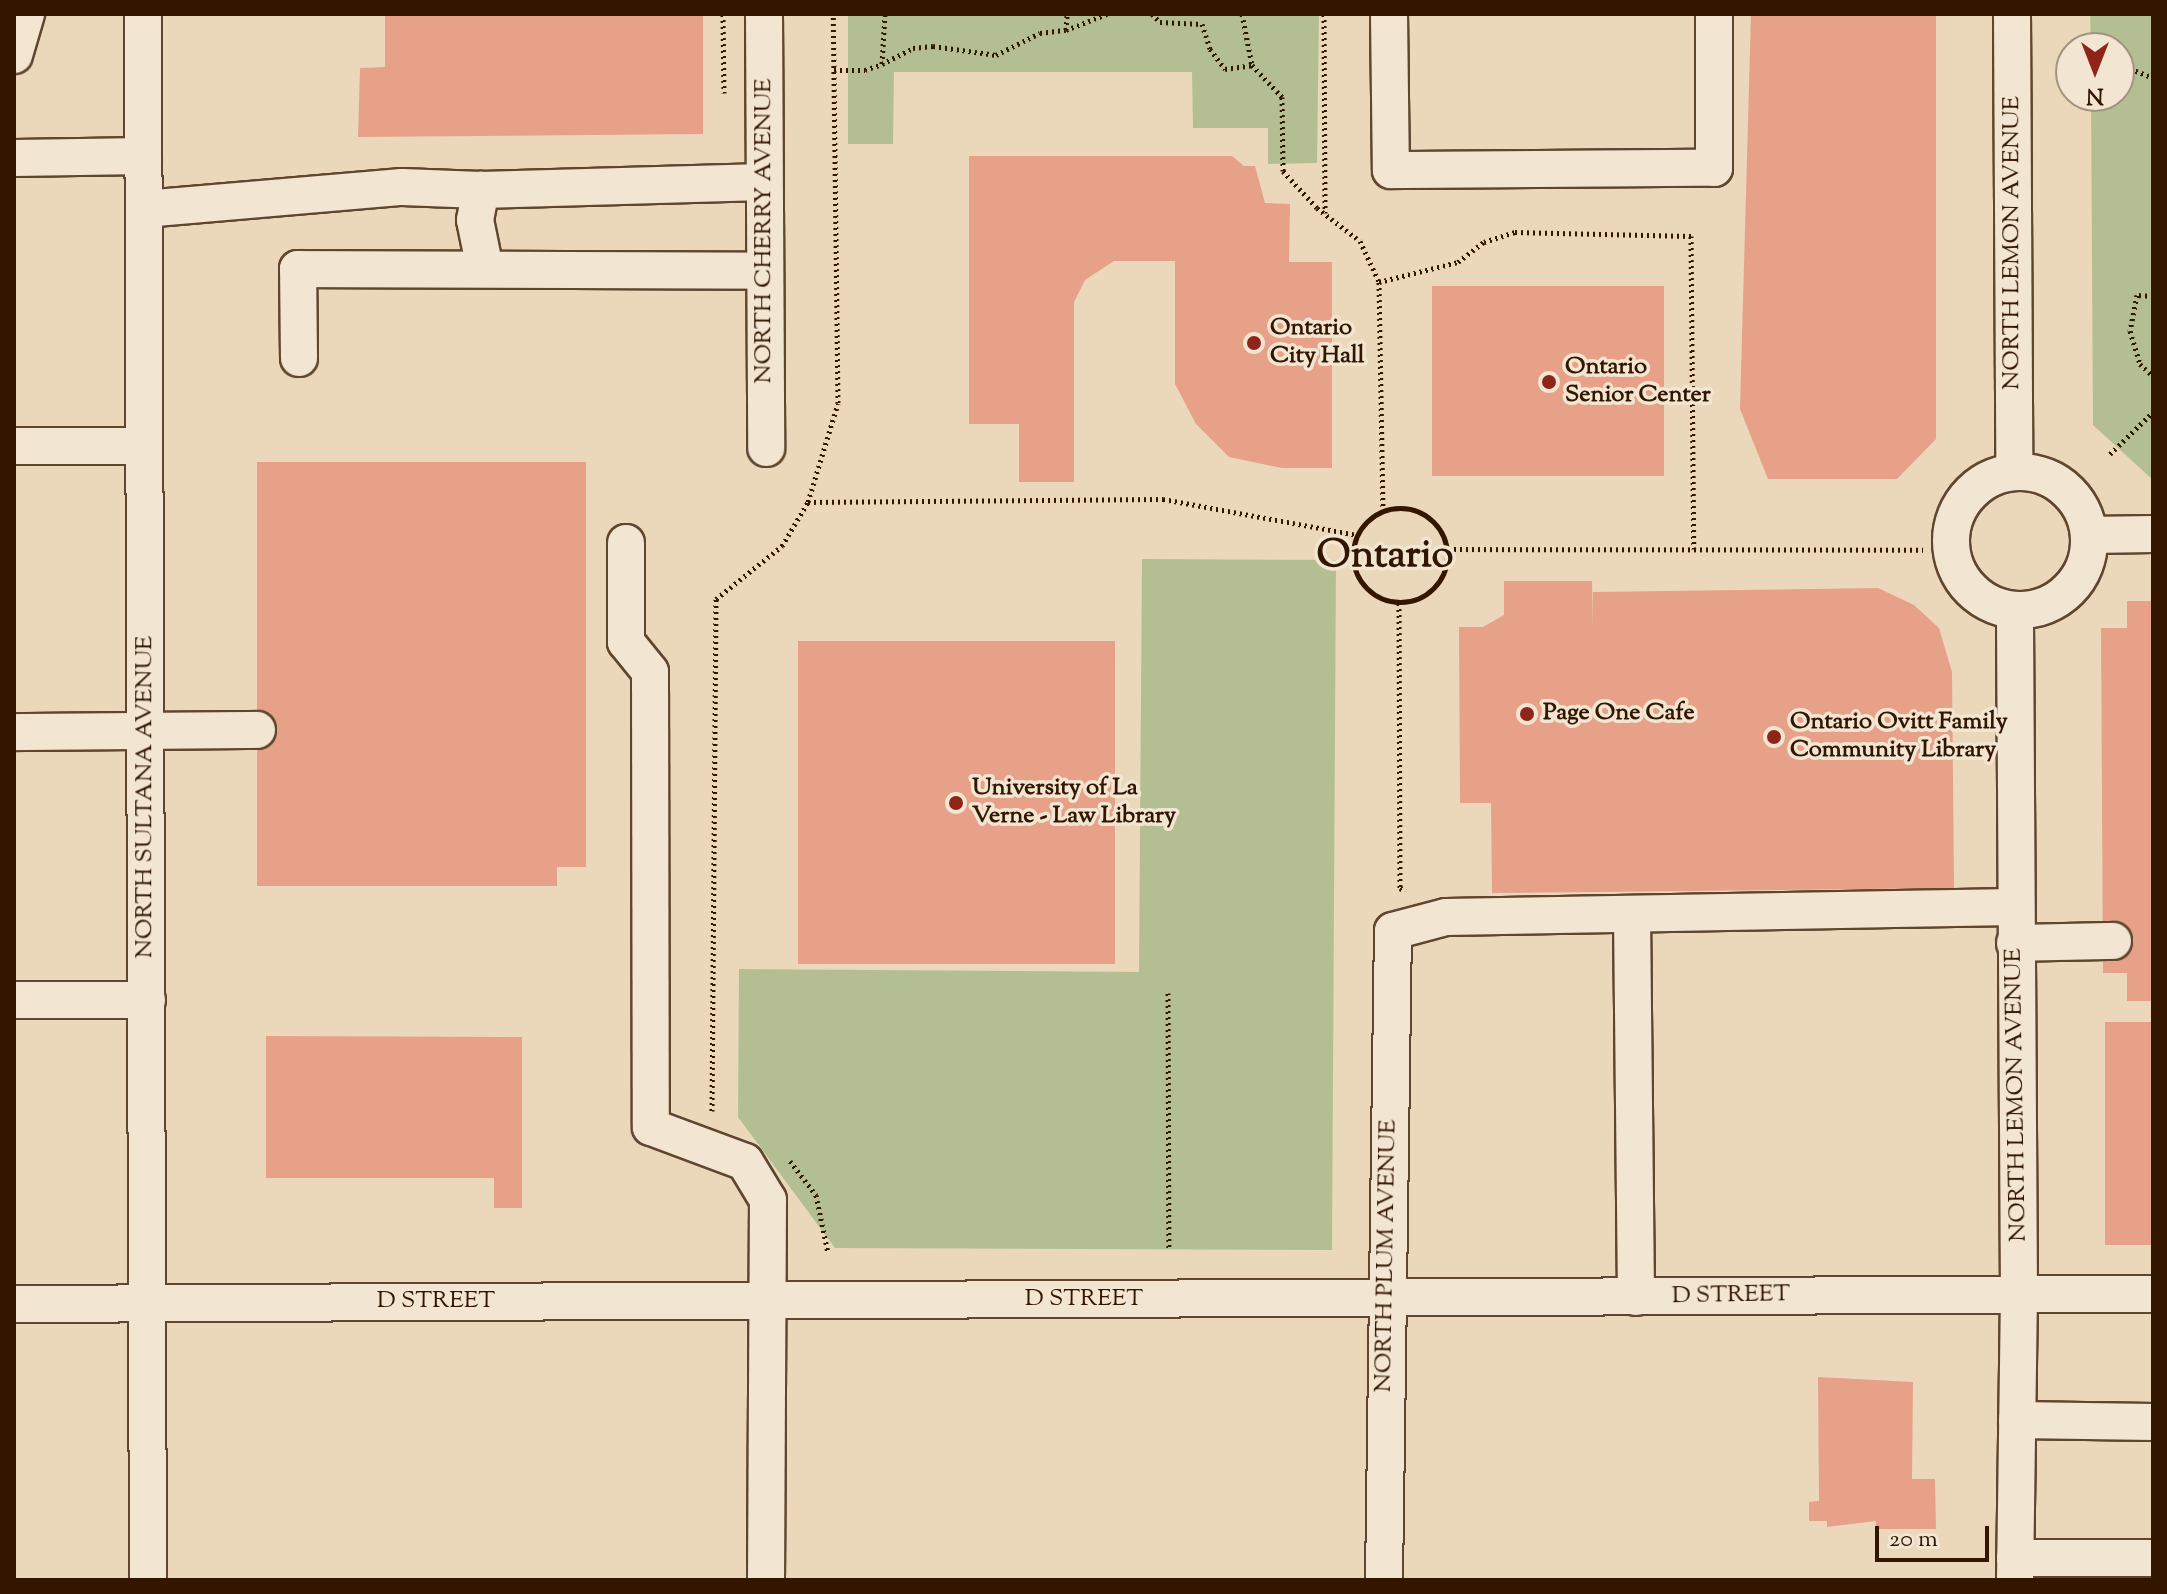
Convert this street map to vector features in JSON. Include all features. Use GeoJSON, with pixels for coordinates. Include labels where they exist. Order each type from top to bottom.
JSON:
{"type":"FeatureCollection","features":[{"type":"Feature","properties":{"kind":"street"},"geometry":{"type":"LineString","coordinates":[[14,55],[26,14]]}},
{"type":"Feature","properties":{"kind":"street","name":"NORTH SULTANA AVENUE"},"geometry":{"type":"LineString","coordinates":[[143,14],[148,1580]]}},
{"type":"Feature","properties":{"kind":"street","name":"NORTH CHERRY AVENUE"},"geometry":{"type":"LineString","coordinates":[[764,14],[766,448]]}},
{"type":"Feature","properties":{"kind":"street"},"geometry":{"type":"LineString","coordinates":[[1389,14],[1391,170],[1405,170],[1714,168],[1714,14]]}},
{"type":"Feature","properties":{"kind":"street","name":"NORTH LEMON AVENUE"},"geometry":{"type":"LineString","coordinates":[[2012,14],[2014,472]]}},
{"type":"Feature","properties":{"kind":"street"},"geometry":{"type":"LineString","coordinates":[[14,158],[143,156]]}},
{"type":"Feature","properties":{"kind":"street"},"geometry":{"type":"LineString","coordinates":[[144,209],[402,187],[481,190],[764,182]]}},
{"type":"Feature","properties":{"kind":"street"},"geometry":{"type":"LineString","coordinates":[[481,190],[475,220],[485,269]]}},
{"type":"Feature","properties":{"kind":"street"},"geometry":{"type":"LineString","coordinates":[[299,358],[298,269],[765,271]]}},
{"type":"Feature","properties":{"kind":"street"},"geometry":{"type":"LineString","coordinates":[[14,446],[144,446]]}},
{"type":"Feature","properties":{"kind":"street"},"geometry":{"type":"LineString","coordinates":[[2014,472],[2056,482],[2084,513],[2089,535],[2082,573],[2070,590],[2044,605],[2015,610],[1993,605],[1974,592],[1952,553],[1952,530],[1973,490],[2014,472]]}},
{"type":"Feature","properties":{"kind":"street"},"geometry":{"type":"LineString","coordinates":[[2089,535],[2153,534]]}},
{"type":"Feature","properties":{"kind":"street"},"geometry":{"type":"LineString","coordinates":[[626,543],[626,642],[650,672],[651,1127],[745,1162],[768,1200],[766,1580]]}},
{"type":"Feature","properties":{"kind":"street","name":"NORTH LEMON AVENUE"},"geometry":{"type":"LineString","coordinates":[[2015,610],[2019,1294],[2015,1569]]}},
{"type":"Feature","properties":{"kind":"street"},"geometry":{"type":"LineString","coordinates":[[14,732],[257,730]]}},
{"type":"Feature","properties":{"kind":"street"},"geometry":{"type":"LineString","coordinates":[[1632,914],[1636,1297]]}},
{"type":"Feature","properties":{"kind":"street"},"geometry":{"type":"LineString","coordinates":[[1446,917],[1632,914],[2015,925],[2113,941]]}},
{"type":"Feature","properties":{"kind":"street","name":"NORTH PLUM AVENUE"},"geometry":{"type":"LineString","coordinates":[[1384,1580],[1384,1298],[1393,1249],[1393,931],[1446,917]]}},
{"type":"Feature","properties":{"kind":"street"},"geometry":{"type":"LineString","coordinates":[[14,1000],[147,1000]]}},
{"type":"Feature","properties":{"kind":"street","name":"D STREET"},"geometry":{"type":"LineString","coordinates":[[14,1304],[2153,1294]]}},
{"type":"Feature","properties":{"kind":"street"},"geometry":{"type":"LineString","coordinates":[[2017,1420],[2153,1422]]}},
{"type":"Feature","properties":{"kind":"street"},"geometry":{"type":"LineString","coordinates":[[2015,1569],[2153,1558]]}},
{"type":"Feature","properties":{"kind":"path"},"geometry":{"type":"LineString","coordinates":[[723,14],[724,102]]}},
{"type":"Feature","properties":{"kind":"path"},"geometry":{"type":"LineString","coordinates":[[712,1116],[716,599],[782,546],[808,502],[838,403],[833,14]]}},
{"type":"Feature","properties":{"kind":"path"},"geometry":{"type":"LineString","coordinates":[[882,64],[885,14]]}},
{"type":"Feature","properties":{"kind":"path"},"geometry":{"type":"LineString","coordinates":[[1066,30],[1067,14]]}},
{"type":"Feature","properties":{"kind":"path"},"geometry":{"type":"LineString","coordinates":[[834,70],[865,70],[913,48],[933,46],[996,55],[1040,33],[1066,30],[1107,14]]}},
{"type":"Feature","properties":{"kind":"path"},"geometry":{"type":"LineString","coordinates":[[1152,14],[1160,22],[1202,24],[1210,49],[1225,69],[1252,65]]}},
{"type":"Feature","properties":{"kind":"path"},"geometry":{"type":"LineString","coordinates":[[1242,14],[1252,65],[1282,97],[1283,171],[1325,214],[1360,241],[1379,282],[1383,511]]}},
{"type":"Feature","properties":{"kind":"path"},"geometry":{"type":"LineString","coordinates":[[1324,14],[1325,214]]}},
{"type":"Feature","properties":{"kind":"path"},"geometry":{"type":"LineString","coordinates":[[1379,282],[1458,262],[1484,242],[1515,232],[1691,236],[1694,549]]}},
{"type":"Feature","properties":{"kind":"path"},"geometry":{"type":"LineString","coordinates":[[2153,296],[2137,295],[2130,331],[2140,364],[2153,376]]}},
{"type":"Feature","properties":{"kind":"path"},"geometry":{"type":"LineString","coordinates":[[2110,454],[2153,412]]}},
{"type":"Feature","properties":{"kind":"path"},"geometry":{"type":"LineString","coordinates":[[808,502],[1163,499],[1357,535]]}},
{"type":"Feature","properties":{"kind":"path"},"geometry":{"type":"LineString","coordinates":[[1397,508],[1424,514],[1436,523],[1448,549],[1447,565],[1430,593],[1399,603],[1384,600],[1360,581],[1354,566],[1357,535],[1383,511],[1397,508]]}},
{"type":"Feature","properties":{"kind":"path"},"geometry":{"type":"LineString","coordinates":[[1448,549],[1923,550]]}},
{"type":"Feature","properties":{"kind":"path"},"geometry":{"type":"LineString","coordinates":[[1399,603],[1400,888],[1446,917]]}},
{"type":"Feature","properties":{"kind":"path"},"geometry":{"type":"LineString","coordinates":[[1168,993],[1169,1250]]}},
{"type":"Feature","properties":{"kind":"path"},"geometry":{"type":"LineString","coordinates":[[785,1157],[796,1164],[816,1195],[828,1253]]}},
{"type":"Feature","properties":{"kind":"green space"},"geometry":{"type":"Polygon","coordinates":[[[848,14],[1319,14],[1317,163],[1268,164],[1268,128],[1193,128],[1192,72],[894,72],[893,144],[848,144],[848,14]]]}},
{"type":"Feature","properties":{"kind":"green space"},"geometry":{"type":"Polygon","coordinates":[[[2090,14],[2153,14],[2153,480],[2093,425],[2091,112],[2135,112],[2135,32],[2091,32],[2090,14]]]}},
{"type":"Feature","properties":{"kind":"green space"},"geometry":{"type":"Polygon","coordinates":[[[1142,559],[1336,560],[1332,1250],[835,1248],[738,1117],[739,969],[1139,972],[1142,559]]]}},
{"type":"Feature","properties":{"kind":"building"},"geometry":{"type":"Polygon","coordinates":[[[385,14],[703,14],[703,134],[358,137],[360,68],[385,67],[385,14]]]}},
{"type":"Feature","properties":{"kind":"building"},"geometry":{"type":"Polygon","coordinates":[[[1751,14],[1936,14],[1936,439],[1897,479],[1768,479],[1740,409],[1751,14]]]}},
{"type":"Feature","properties":{"kind":"building","name":"Ontario City Hall"},"geometry":{"type":"Polygon","coordinates":[[[969,156],[1232,156],[1244,166],[1255,166],[1265,203],[1290,204],[1289,262],[1332,262],[1332,468],[1282,468],[1229,457],[1196,424],[1175,384],[1175,261],[1114,261],[1085,280],[1074,302],[1074,482],[1019,482],[1019,424],[969,424],[969,156]]]}},
{"type":"Feature","properties":{"kind":"building","name":"Ontario Senior Center"},"geometry":{"type":"Polygon","coordinates":[[[1432,286],[1664,286],[1664,476],[1432,476],[1432,286]]]}},
{"type":"Feature","properties":{"kind":"building"},"geometry":{"type":"Polygon","coordinates":[[[257,462],[586,462],[586,867],[557,867],[557,886],[257,886],[257,462]]]}},
{"type":"Feature","properties":{"kind":"building","name":"Ontario Ovitt Family Community Library"},"geometry":{"type":"Polygon","coordinates":[[[1504,581],[1592,581],[1593,628],[1593,592],[1878,588],[1914,605],[1939,628],[1952,672],[1954,888],[1492,893],[1491,803],[1460,803],[1459,627],[1483,627],[1504,615],[1504,581]]]}},
{"type":"Feature","properties":{"kind":"building"},"geometry":{"type":"Polygon","coordinates":[[[2127,601],[2153,601],[2153,1001],[2127,1001],[2127,973],[2103,973],[2101,628],[2127,628],[2127,601]]]}},
{"type":"Feature","properties":{"kind":"building","name":"University of La Verne - Law Library"},"geometry":{"type":"Polygon","coordinates":[[[798,641],[1115,641],[1115,964],[798,964],[798,641]]]}},
{"type":"Feature","properties":{"kind":"building"},"geometry":{"type":"Polygon","coordinates":[[[2105,1022],[2153,1022],[2153,1245],[2105,1245],[2105,1022]]]}},
{"type":"Feature","properties":{"kind":"building"},"geometry":{"type":"Polygon","coordinates":[[[266,1036],[522,1037],[522,1208],[494,1208],[494,1178],[266,1178],[266,1036]]]}},
{"type":"Feature","properties":{"kind":"building"},"geometry":{"type":"Polygon","coordinates":[[[1818,1377],[1913,1382],[1912,1479],[1935,1479],[1936,1529],[1876,1529],[1876,1521],[1827,1527],[1827,1521],[1809,1521],[1809,1502],[1819,1501],[1818,1377]]]}},
{"type":"Feature","properties":{"kind":"place","name":"Ontario City Hall"},"geometry":{"type":"Point","coordinates":[1254,343]}},
{"type":"Feature","properties":{"kind":"place","name":"Ontario Senior Center"},"geometry":{"type":"Point","coordinates":[1549,382]}},
{"type":"Feature","properties":{"kind":"place","name":"Page One Cafe"},"geometry":{"type":"Point","coordinates":[1527,714]}},
{"type":"Feature","properties":{"kind":"place","name":"Ontario Ovitt Family Community Library"},"geometry":{"type":"Point","coordinates":[1774,737]}},
{"type":"Feature","properties":{"kind":"place","name":"University of La Verne - Law Library"},"geometry":{"type":"Point","coordinates":[956,803]}},
{"type":"Feature","properties":{"kind":"district","name":"Ontario"},"geometry":{"type":"Point","coordinates":[1385,557]}}]}
